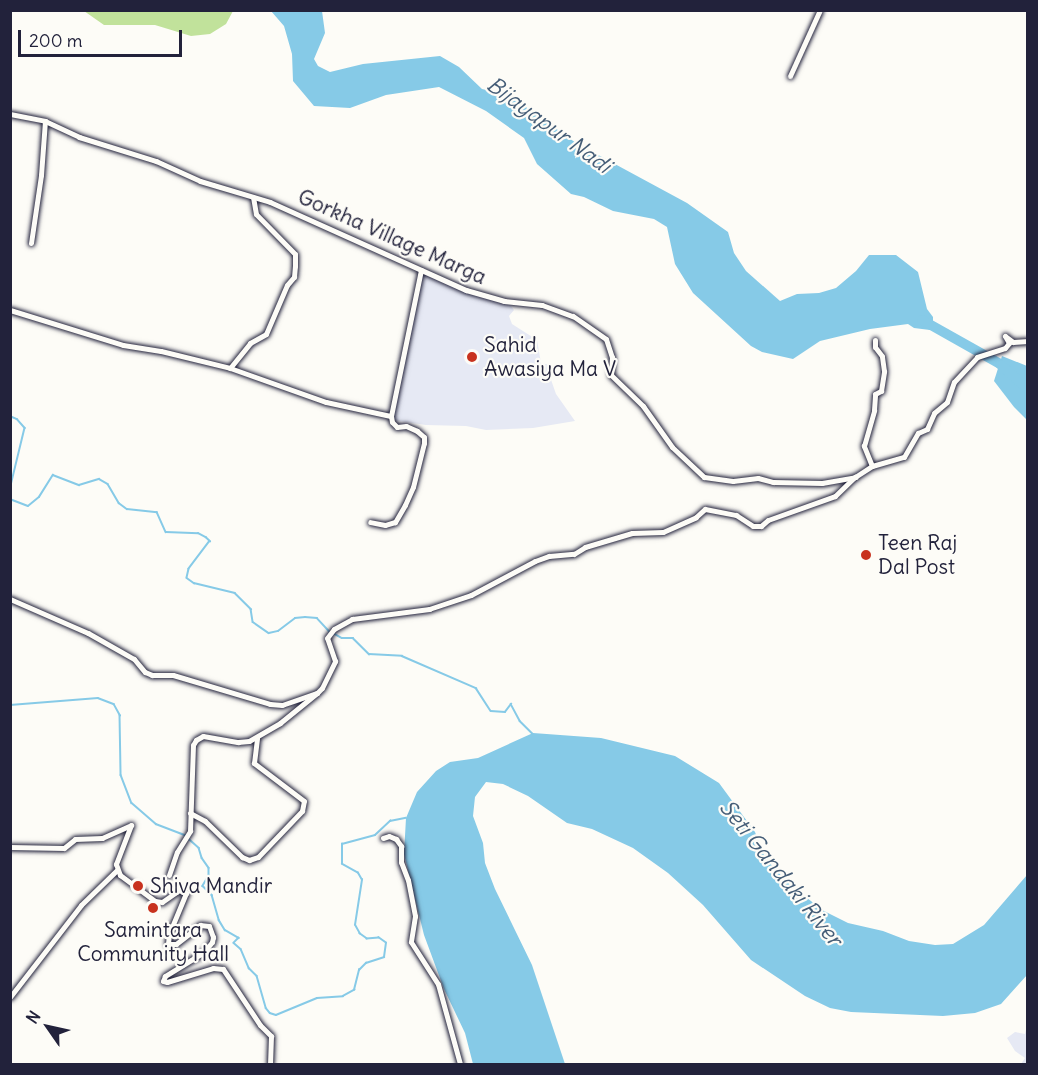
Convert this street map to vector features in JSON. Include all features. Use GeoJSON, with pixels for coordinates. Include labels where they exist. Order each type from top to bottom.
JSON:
{"type":"FeatureCollection","features":[{"type":"Feature","properties":{"kind":"street"},"geometry":{"type":"LineString","coordinates":[[790,76],[820,10]]}},
{"type":"Feature","properties":{"kind":"street","name":"Gorkha Village Marga"},"geometry":{"type":"LineString","coordinates":[[10,114],[45,122],[79,137],[156,161],[200,181],[253,197],[338,231],[466,290],[504,301],[556,309],[586,324],[606,339],[612,357],[611,375],[643,406],[672,447],[704,477],[733,481],[758,478],[773,482],[822,483],[855,477],[872,466],[904,457],[918,433],[927,429],[934,413],[946,402],[954,382],[977,357],[1005,348],[1009,343],[1005,336],[1013,342],[1028,341]]}},
{"type":"Feature","properties":{"kind":"street"},"geometry":{"type":"LineString","coordinates":[[31,243],[41,175],[45,122]]}},
{"type":"Feature","properties":{"kind":"street"},"geometry":{"type":"LineString","coordinates":[[230,368],[250,344],[266,334],[287,285],[294,277],[296,254],[256,214],[253,197]]}},
{"type":"Feature","properties":{"kind":"street"},"geometry":{"type":"LineString","coordinates":[[370,522],[385,525],[395,522],[413,487],[424,443],[424,437],[417,431],[406,426],[397,427],[392,422],[391,416],[421,270]]}},
{"type":"Feature","properties":{"kind":"street"},"geometry":{"type":"LineString","coordinates":[[10,310],[123,345],[161,351],[230,368],[326,402],[391,416]]}},
{"type":"Feature","properties":{"kind":"street"},"geometry":{"type":"LineString","coordinates":[[872,466],[865,455],[864,446],[874,410],[875,394],[881,391],[884,371],[882,356],[875,347],[875,340]]}},
{"type":"Feature","properties":{"kind":"street"},"geometry":{"type":"LineString","coordinates":[[169,875],[190,831],[196,740],[203,736],[237,742],[256,738],[280,723],[327,682],[334,667],[334,656],[327,645],[327,638],[342,623],[355,618],[429,609],[471,595],[535,561],[549,556],[574,554],[585,547],[632,533],[663,532],[696,517],[705,509],[736,515],[753,526],[760,526],[768,520],[835,496],[855,477]]}},
{"type":"Feature","properties":{"kind":"street"},"geometry":{"type":"LineString","coordinates":[[10,599],[88,633],[134,659],[152,675],[179,677],[270,704],[282,705],[317,693]]}},
{"type":"Feature","properties":{"kind":"street"},"geometry":{"type":"LineString","coordinates":[[190,813],[205,820],[242,857],[249,860],[258,857],[302,811],[304,801],[252,760],[256,738]]}},
{"type":"Feature","properties":{"kind":"street"},"geometry":{"type":"LineString","coordinates":[[10,847],[64,848],[82,838],[102,838],[111,836],[129,825],[131,828],[118,857],[117,870],[81,905],[10,997]]}},
{"type":"Feature","properties":{"kind":"street"},"geometry":{"type":"LineString","coordinates":[[383,838],[389,836],[396,839],[401,846],[401,862],[408,880],[415,916],[411,942],[438,984],[460,1065]]}},
{"type":"Feature","properties":{"kind":"street"},"geometry":{"type":"LineString","coordinates":[[117,870],[155,901],[162,902],[179,890],[186,890],[185,898],[169,934],[168,944],[176,944],[205,924],[211,930],[212,942],[204,952],[165,976],[163,981],[167,982],[213,968],[223,969],[260,1025],[272,1036],[270,1065]]}},
{"type":"Feature","properties":{"kind":"shaded area","name":"Sahid Awasiya Ma V"},"geometry":{"type":"Polygon","coordinates":[[[423,274],[460,290],[511,306],[514,310],[509,316],[512,324],[537,340],[541,363],[550,365],[549,374],[556,394],[575,421],[533,428],[486,430],[466,426],[426,425],[392,420],[423,274]]]}},
{"type":"Feature","properties":{"kind":"shaded area"},"geometry":{"type":"Polygon","coordinates":[[[1027,1025],[1027,1064],[1021,1064],[1025,1058],[1015,1051],[1007,1038],[1015,1032],[1025,1034],[1027,1025]]]}},
{"type":"Feature","properties":{"kind":"green space"},"geometry":{"type":"Polygon","coordinates":[[[84,11],[233,11],[226,24],[210,34],[191,36],[155,25],[104,25],[84,11]]]}},
{"type":"Feature","properties":{"kind":"water"},"geometry":{"type":"Polygon","coordinates":[[[271,11],[322,11],[325,33],[314,59],[318,66],[330,72],[363,64],[440,56],[459,67],[482,89],[503,94],[523,105],[576,143],[687,203],[728,232],[734,253],[746,271],[780,301],[797,294],[819,293],[836,288],[856,271],[869,255],[896,255],[918,272],[927,309],[933,317],[933,326],[930,330],[914,328],[908,324],[870,329],[820,341],[793,359],[762,352],[751,346],[693,293],[675,264],[667,227],[654,219],[613,211],[584,197],[571,194],[537,164],[524,138],[486,111],[439,87],[386,95],[350,108],[314,106],[293,81],[292,54],[284,26],[271,11]]]}},
{"type":"Feature","properties":{"kind":"water"},"geometry":{"type":"Polygon","coordinates":[[[1002,356],[1027,366],[1027,420],[994,381],[1002,356]]]}},
{"type":"Feature","properties":{"kind":"water"},"geometry":{"type":"Polygon","coordinates":[[[533,733],[601,738],[675,756],[719,783],[755,832],[765,858],[790,885],[824,911],[848,923],[883,931],[909,941],[935,945],[953,944],[984,925],[1027,875],[1027,975],[1001,1004],[975,1013],[943,1016],[851,1012],[830,1008],[805,996],[751,960],[703,905],[668,873],[633,848],[592,829],[567,823],[528,796],[503,784],[486,782],[475,797],[473,816],[483,843],[485,863],[532,965],[565,1064],[473,1064],[465,1033],[444,989],[424,935],[404,854],[406,818],[417,792],[436,771],[450,762],[478,758],[533,733]]]}},
{"type":"Feature","properties":{"kind":"waterway","name":"Bijayapur Nadi"},"geometry":{"type":"LineString","coordinates":[[922,320],[1000,364],[1028,389]]}},
{"type":"Feature","properties":{"kind":"waterway"},"geometry":{"type":"LineString","coordinates":[[10,416],[17,419],[25,428],[10,490]]}},
{"type":"Feature","properties":{"kind":"waterway"},"geometry":{"type":"LineString","coordinates":[[10,499],[28,506],[39,497],[53,475],[79,485],[99,479],[108,484],[119,503],[127,509],[157,512],[166,532],[198,533],[206,537],[210,541],[189,569],[187,578],[194,583],[235,593],[251,609],[253,622],[269,633],[278,631],[295,618],[305,617],[317,618],[329,631]]}},
{"type":"Feature","properties":{"kind":"waterway"},"geometry":{"type":"LineString","coordinates":[[333,633],[342,638],[353,638],[369,654],[402,656],[476,688],[491,711],[505,712],[511,704],[520,721],[533,734]]}},
{"type":"Feature","properties":{"kind":"waterway"},"geometry":{"type":"LineString","coordinates":[[10,705],[98,698],[114,704],[120,715],[121,775],[132,803],[156,824],[185,835]]}},
{"type":"Feature","properties":{"kind":"waterway"},"geometry":{"type":"LineString","coordinates":[[188,838],[199,848],[209,868],[209,876],[203,886],[212,895],[219,920],[225,930],[239,938],[234,943],[241,949],[249,968],[257,976],[266,1008],[270,1013],[276,1015],[317,998],[343,996],[354,990],[359,970],[366,963],[384,957],[386,943],[379,938],[367,939],[360,934],[355,925],[362,880],[358,873],[342,864],[342,844],[375,835],[390,821],[406,818]]}},
{"type":"Feature","properties":{"kind":"place","name":"Sahid Awasiya Ma V"},"geometry":{"type":"Point","coordinates":[472,357]}},
{"type":"Feature","properties":{"kind":"place","name":"Teen Raj Dal Post"},"geometry":{"type":"Point","coordinates":[866,555]}},
{"type":"Feature","properties":{"kind":"place","name":"Shiva Mandir"},"geometry":{"type":"Point","coordinates":[138,886]}},
{"type":"Feature","properties":{"kind":"place","name":"Samintara Community Hall"},"geometry":{"type":"Point","coordinates":[153,908]}},
{"type":"Feature","properties":{"kind":"water label","name":"Seti Gandaki River"},"geometry":{"type":"Point","coordinates":[781,873]}}]}
